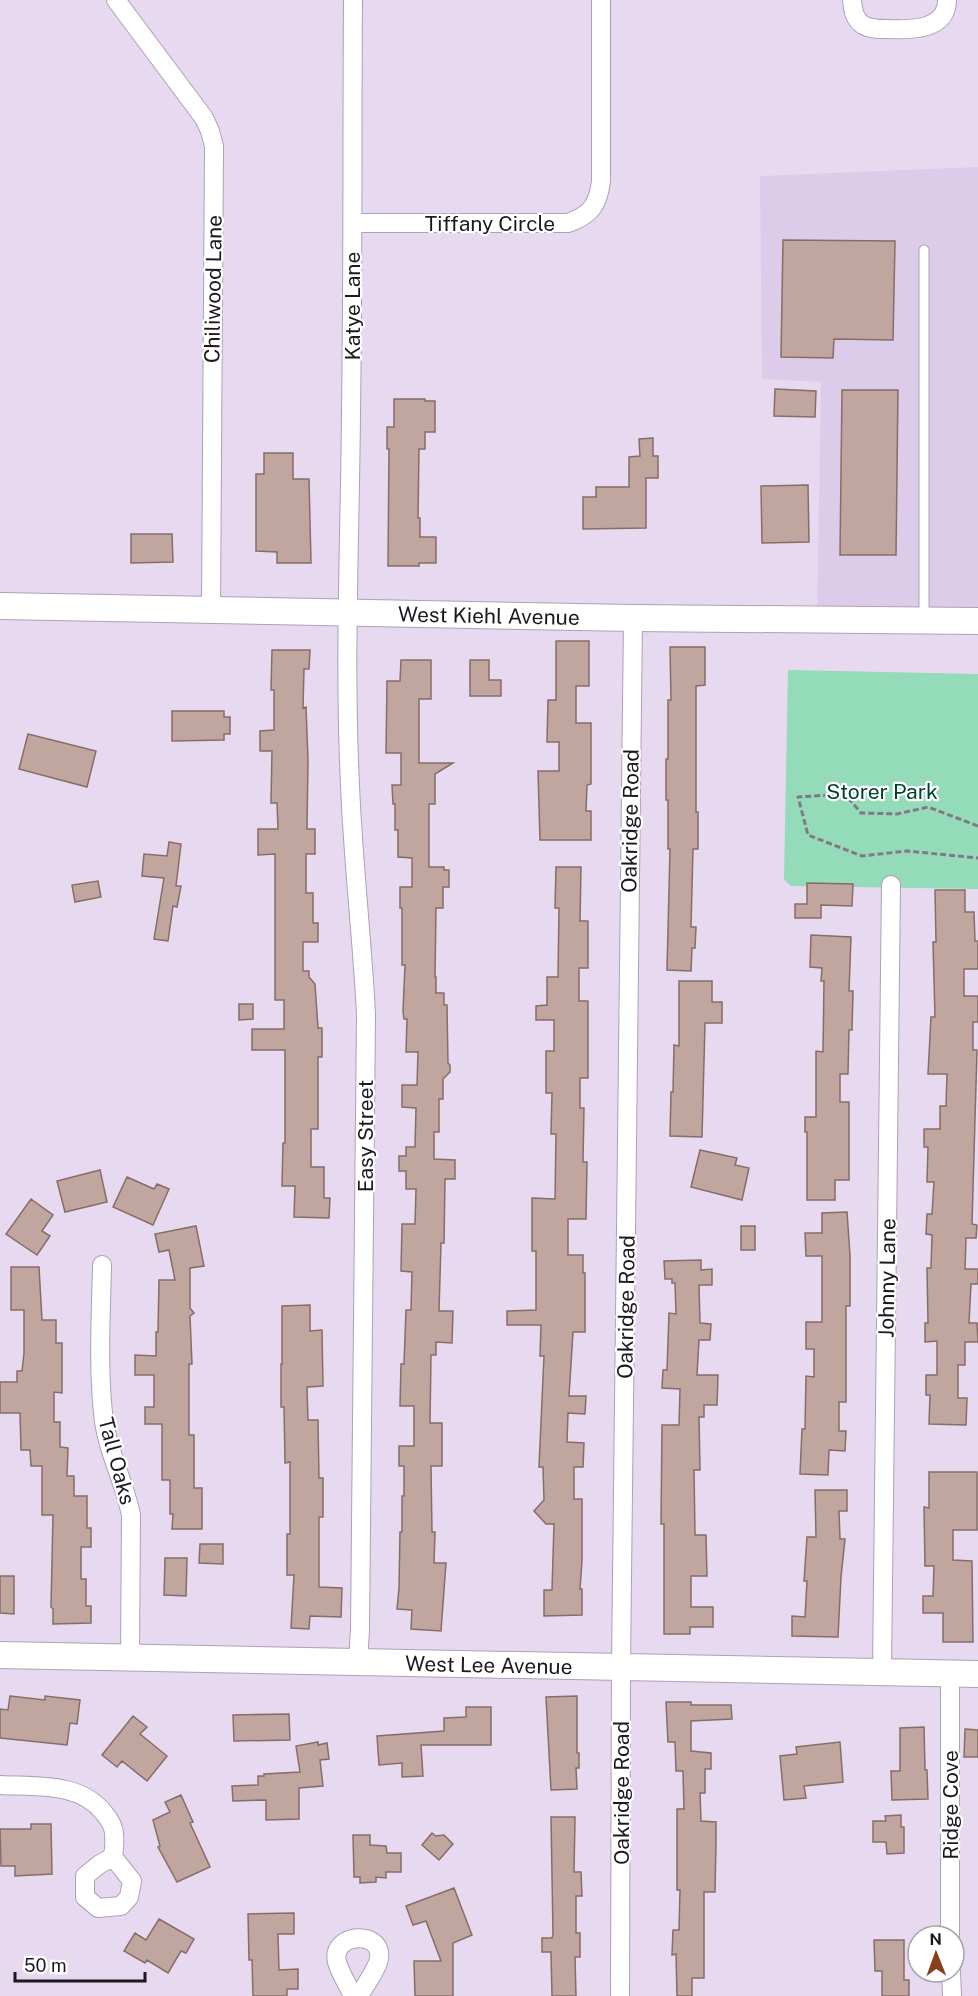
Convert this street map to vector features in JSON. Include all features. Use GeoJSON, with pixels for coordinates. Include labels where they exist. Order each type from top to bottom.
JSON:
{"type":"FeatureCollection","features":[{"type":"Feature","properties":{"kind":"street","name":"Chiliwood Lane"},"geometry":{"type":"LineString","coordinates":[[116,0],[204,118],[214,146],[211,609]]}},
{"type":"Feature","properties":{"kind":"street","name":"Katye Lane"},"geometry":{"type":"LineString","coordinates":[[346,612],[350,552],[353,0]]}},
{"type":"Feature","properties":{"kind":"street","name":"Tiffany Circle"},"geometry":{"type":"LineString","coordinates":[[353,223],[568,223],[582,218],[600,196],[601,0]]}},
{"type":"Feature","properties":{"kind":"street"},"geometry":{"type":"LineString","coordinates":[[852,0],[856,18],[864,26],[898,30],[922,28],[933,24],[942,17],[947,7],[947,0]]}},
{"type":"Feature","properties":{"kind":"street","name":"West Kiehl Avenue"},"geometry":{"type":"LineString","coordinates":[[0,606],[167,611],[211,609],[633,618],[978,621]]}},
{"type":"Feature","properties":{"kind":"street","name":"Easy Street"},"geometry":{"type":"LineString","coordinates":[[346,612],[350,786],[363,944],[366,1014],[361,1618],[358,1662]]}},
{"type":"Feature","properties":{"kind":"street","name":"Oakridge Road"},"geometry":{"type":"LineString","coordinates":[[620,1996],[621,1666],[633,618]]}},
{"type":"Feature","properties":{"kind":"street","name":"Johnny Lane"},"geometry":{"type":"LineString","coordinates":[[882,1671],[891,885]]}},
{"type":"Feature","properties":{"kind":"street","name":"Tall Oaks"},"geometry":{"type":"LineString","coordinates":[[102,1265],[103,1413],[108,1443],[128,1498],[131,1515],[130,1657]]}},
{"type":"Feature","properties":{"kind":"street","name":"West Lee Avenue"},"geometry":{"type":"LineString","coordinates":[[0,1655],[978,1674]]}},
{"type":"Feature","properties":{"kind":"street","name":"Ridge Cove"},"geometry":{"type":"LineString","coordinates":[[950,1673],[950,1924]]}},
{"type":"Feature","properties":{"kind":"street"},"geometry":{"type":"LineString","coordinates":[[0,1785],[58,1788],[88,1798],[100,1807],[109,1819],[114,1832],[113,1857]]}},
{"type":"Feature","properties":{"kind":"street"},"geometry":{"type":"LineString","coordinates":[[353,1996],[337,1960],[337,1953],[348,1939],[358,1937],[370,1940],[377,1946],[379,1959],[359,1996]]}},
{"type":"Feature","properties":{"kind":"lane"},"geometry":{"type":"LineString","coordinates":[[924,250],[924,621]]}},
{"type":"Feature","properties":{"kind":"path"},"geometry":{"type":"LineString","coordinates":[[978,826],[928,807],[897,814],[861,813],[845,794],[798,797],[808,835],[862,856],[907,851],[978,858]]}},
{"type":"Feature","properties":{"kind":"shaded area"},"geometry":{"type":"Polygon","coordinates":[[[978,167],[978,621],[817,620],[821,382],[762,379],[760,176],[978,167]]]}},
{"type":"Feature","properties":{"kind":"green space","name":"Storer Park"},"geometry":{"type":"Polygon","coordinates":[[[788,670],[978,674],[978,889],[791,886],[784,880],[788,670]]]}},
{"type":"Feature","properties":{"kind":"building"},"geometry":{"type":"Polygon","coordinates":[[[783,240],[895,241],[893,340],[834,339],[833,358],[781,357],[783,240]]]}},
{"type":"Feature","properties":{"kind":"building"},"geometry":{"type":"Polygon","coordinates":[[[775,389],[816,391],[815,417],[774,416],[775,389]]]}},
{"type":"Feature","properties":{"kind":"building"},"geometry":{"type":"Polygon","coordinates":[[[842,390],[898,390],[896,555],[840,555],[842,390]]]}},
{"type":"Feature","properties":{"kind":"building"},"geometry":{"type":"Polygon","coordinates":[[[394,399],[435,401],[435,432],[425,432],[425,449],[419,449],[418,518],[420,518],[420,537],[436,537],[436,563],[419,563],[419,566],[388,566],[389,449],[387,449],[387,427],[394,427],[394,399]]]}},
{"type":"Feature","properties":{"kind":"building"},"geometry":{"type":"Polygon","coordinates":[[[653,438],[653,456],[658,456],[658,478],[646,478],[646,528],[583,529],[583,497],[596,497],[596,487],[629,487],[629,457],[640,456],[639,439],[653,438]]]}},
{"type":"Feature","properties":{"kind":"building"},"geometry":{"type":"Polygon","coordinates":[[[264,453],[293,453],[293,479],[309,479],[311,563],[277,563],[277,552],[256,551],[256,474],[264,474],[264,453]]]}},
{"type":"Feature","properties":{"kind":"building"},"geometry":{"type":"Polygon","coordinates":[[[808,485],[809,542],[762,543],[761,486],[808,485]]]}},
{"type":"Feature","properties":{"kind":"building"},"geometry":{"type":"Polygon","coordinates":[[[131,534],[172,534],[173,562],[131,563],[131,534]]]}},
{"type":"Feature","properties":{"kind":"building"},"geometry":{"type":"Polygon","coordinates":[[[556,641],[589,641],[589,686],[576,686],[576,723],[591,723],[591,784],[587,785],[586,811],[591,811],[591,840],[540,840],[538,771],[559,771],[559,742],[547,742],[548,700],[556,700],[556,641]]]}},
{"type":"Feature","properties":{"kind":"building"},"geometry":{"type":"Polygon","coordinates":[[[670,647],[705,647],[705,685],[696,686],[698,849],[693,849],[691,927],[696,927],[691,971],[667,970],[670,849],[668,849],[666,759],[668,759],[668,700],[671,700],[670,647]]]}},
{"type":"Feature","properties":{"kind":"building"},"geometry":{"type":"Polygon","coordinates":[[[272,650],[310,650],[309,669],[304,669],[303,708],[306,707],[308,760],[307,829],[315,829],[315,854],[306,854],[306,893],[313,893],[313,923],[318,923],[318,942],[303,942],[303,971],[309,971],[309,977],[315,984],[318,1028],[322,1028],[322,1057],[318,1057],[318,1129],[311,1129],[311,1167],[324,1167],[324,1198],[330,1198],[329,1218],[294,1217],[295,1186],[282,1186],[283,1143],[285,1143],[285,1050],[252,1050],[252,1029],[284,1029],[284,1000],[275,1000],[275,854],[258,855],[258,829],[278,829],[277,803],[271,803],[272,751],[260,751],[260,731],[274,730],[274,690],[271,690],[272,650]]]}},
{"type":"Feature","properties":{"kind":"building"},"geometry":{"type":"Polygon","coordinates":[[[401,660],[431,660],[431,699],[419,699],[419,763],[453,763],[435,774],[435,804],[429,804],[429,867],[444,867],[444,870],[449,870],[449,887],[443,887],[443,908],[436,908],[435,977],[436,993],[444,993],[444,1005],[447,1005],[450,1072],[443,1079],[443,1099],[439,1099],[439,1132],[434,1132],[434,1159],[455,1160],[455,1179],[445,1179],[444,1243],[441,1243],[439,1311],[453,1311],[452,1343],[436,1342],[436,1355],[431,1355],[430,1423],[442,1423],[442,1466],[431,1466],[432,1532],[435,1532],[434,1563],[446,1563],[441,1631],[411,1629],[412,1610],[397,1609],[402,1496],[404,1496],[404,1466],[399,1466],[399,1446],[414,1446],[414,1406],[400,1406],[401,1364],[404,1364],[406,1310],[411,1310],[412,1272],[401,1271],[402,1224],[415,1224],[416,1189],[406,1189],[406,1171],[399,1171],[399,1156],[406,1156],[406,1147],[415,1147],[416,1108],[402,1107],[402,1085],[417,1085],[418,1052],[406,1052],[407,1019],[404,1019],[403,1011],[405,965],[402,965],[400,887],[412,887],[412,858],[398,857],[398,830],[395,830],[392,785],[401,785],[401,753],[386,753],[387,681],[400,681],[401,660]]]}},
{"type":"Feature","properties":{"kind":"building"},"geometry":{"type":"Polygon","coordinates":[[[470,660],[489,660],[489,680],[501,680],[501,696],[470,696],[470,660]]]}},
{"type":"Feature","properties":{"kind":"building"},"geometry":{"type":"Polygon","coordinates":[[[172,711],[224,711],[224,717],[230,717],[230,734],[224,734],[224,740],[172,741],[172,711]]]}},
{"type":"Feature","properties":{"kind":"building"},"geometry":{"type":"Polygon","coordinates":[[[28,734],[96,751],[87,787],[19,769],[28,734]]]}},
{"type":"Feature","properties":{"kind":"building"},"geometry":{"type":"Polygon","coordinates":[[[169,842],[181,844],[176,886],[181,886],[177,907],[173,906],[168,941],[154,939],[164,878],[142,876],[144,854],[167,856],[169,842]]]}},
{"type":"Feature","properties":{"kind":"building"},"geometry":{"type":"Polygon","coordinates":[[[556,867],[581,867],[580,921],[588,921],[588,968],[579,968],[579,1001],[588,1001],[588,1078],[580,1078],[580,1108],[584,1108],[583,1162],[587,1162],[586,1219],[568,1219],[568,1255],[583,1255],[583,1273],[585,1273],[585,1332],[573,1332],[569,1396],[586,1396],[585,1414],[568,1413],[567,1442],[584,1443],[583,1467],[574,1467],[574,1499],[582,1499],[580,1589],[582,1589],[582,1615],[544,1616],[544,1590],[552,1590],[554,1524],[546,1524],[534,1511],[544,1500],[543,1467],[539,1467],[544,1356],[540,1356],[541,1325],[507,1325],[507,1311],[536,1310],[536,1251],[532,1251],[532,1198],[555,1199],[556,1134],[551,1134],[552,1093],[546,1093],[546,1051],[554,1051],[554,1020],[536,1020],[536,1006],[547,1005],[547,977],[558,977],[559,908],[555,908],[556,867]]]}},
{"type":"Feature","properties":{"kind":"building"},"geometry":{"type":"Polygon","coordinates":[[[98,881],[101,897],[75,902],[72,885],[98,881]]]}},
{"type":"Feature","properties":{"kind":"building"},"geometry":{"type":"Polygon","coordinates":[[[807,883],[853,884],[852,906],[821,905],[821,918],[795,918],[795,904],[807,904],[807,883]]]}},
{"type":"Feature","properties":{"kind":"building"},"geometry":{"type":"Polygon","coordinates":[[[935,890],[965,890],[965,912],[974,912],[975,941],[978,941],[978,969],[964,969],[964,996],[978,996],[978,1022],[973,1022],[973,1050],[977,1050],[972,1224],[977,1225],[976,1238],[966,1238],[965,1269],[978,1269],[978,1284],[971,1284],[969,1323],[977,1323],[978,1342],[965,1342],[965,1365],[958,1365],[958,1398],[967,1398],[966,1425],[929,1424],[930,1395],[926,1395],[926,1375],[937,1375],[937,1341],[925,1342],[925,1323],[928,1323],[927,1268],[931,1268],[932,1235],[926,1234],[927,1214],[932,1214],[934,1182],[927,1182],[928,1147],[924,1147],[924,1129],[940,1129],[940,1106],[946,1106],[947,1074],[928,1074],[931,1017],[935,1017],[933,942],[936,942],[935,890]]]}},
{"type":"Feature","properties":{"kind":"building"},"geometry":{"type":"Polygon","coordinates":[[[811,935],[851,937],[849,991],[853,991],[852,1030],[849,1030],[848,1074],[840,1074],[840,1102],[849,1102],[849,1180],[835,1180],[835,1200],[807,1200],[805,1117],[816,1117],[816,1051],[823,1052],[824,981],[821,981],[822,968],[810,967],[811,935]]]}},
{"type":"Feature","properties":{"kind":"building"},"geometry":{"type":"Polygon","coordinates":[[[679,981],[712,981],[712,1002],[722,1002],[722,1023],[705,1023],[702,1137],[670,1136],[674,1045],[679,1046],[679,981]]]}},
{"type":"Feature","properties":{"kind":"building"},"geometry":{"type":"Polygon","coordinates":[[[239,1004],[253,1004],[253,1019],[239,1020],[239,1004]]]}},
{"type":"Feature","properties":{"kind":"building"},"geometry":{"type":"Polygon","coordinates":[[[700,1150],[737,1158],[735,1165],[749,1168],[742,1200],[691,1187],[700,1150]]]}},
{"type":"Feature","properties":{"kind":"building"},"geometry":{"type":"Polygon","coordinates":[[[100,1170],[107,1202],[65,1212],[57,1181],[100,1170]]]}},
{"type":"Feature","properties":{"kind":"building"},"geometry":{"type":"Polygon","coordinates":[[[127,1177],[154,1189],[157,1184],[169,1189],[153,1225],[113,1207],[127,1177]]]}},
{"type":"Feature","properties":{"kind":"building"},"geometry":{"type":"Polygon","coordinates":[[[31,1199],[53,1215],[42,1231],[50,1236],[37,1255],[6,1234],[31,1199]]]}},
{"type":"Feature","properties":{"kind":"building"},"geometry":{"type":"Polygon","coordinates":[[[847,1212],[850,1306],[846,1306],[846,1402],[839,1402],[839,1431],[846,1431],[845,1451],[829,1450],[828,1475],[800,1474],[802,1429],[805,1429],[806,1376],[814,1377],[814,1349],[806,1349],[806,1322],[822,1322],[822,1256],[806,1256],[805,1233],[822,1233],[822,1213],[847,1212]]]}},
{"type":"Feature","properties":{"kind":"building"},"geometry":{"type":"Polygon","coordinates":[[[196,1226],[204,1266],[190,1268],[190,1308],[194,1313],[190,1316],[192,1364],[189,1364],[189,1435],[194,1435],[194,1488],[202,1488],[202,1529],[172,1529],[170,1480],[162,1480],[162,1424],[145,1424],[145,1407],[154,1407],[154,1375],[135,1375],[135,1355],[156,1356],[159,1280],[175,1280],[169,1250],[159,1252],[155,1234],[196,1226]]]}},
{"type":"Feature","properties":{"kind":"building"},"geometry":{"type":"Polygon","coordinates":[[[741,1226],[755,1226],[755,1250],[741,1250],[741,1226]]]}},
{"type":"Feature","properties":{"kind":"building"},"geometry":{"type":"Polygon","coordinates":[[[701,1260],[701,1270],[712,1269],[712,1285],[699,1285],[700,1323],[711,1324],[710,1340],[699,1340],[697,1375],[718,1375],[717,1405],[704,1405],[704,1417],[699,1417],[700,1470],[694,1470],[695,1535],[706,1535],[707,1576],[691,1576],[691,1607],[713,1607],[713,1627],[690,1627],[690,1634],[664,1634],[664,1524],[661,1524],[662,1425],[679,1425],[680,1389],[662,1388],[663,1370],[667,1370],[669,1313],[676,1314],[675,1283],[672,1283],[672,1279],[665,1279],[664,1261],[701,1260]]]}},
{"type":"Feature","properties":{"kind":"building"},"geometry":{"type":"Polygon","coordinates":[[[11,1267],[39,1267],[42,1320],[56,1320],[56,1343],[62,1343],[62,1393],[54,1392],[54,1422],[60,1422],[60,1447],[68,1448],[67,1476],[74,1476],[74,1496],[87,1496],[87,1528],[91,1528],[91,1547],[81,1547],[81,1579],[86,1579],[86,1606],[91,1606],[91,1623],[53,1624],[51,1607],[53,1515],[42,1515],[42,1466],[31,1466],[30,1450],[21,1450],[20,1413],[0,1413],[0,1382],[17,1382],[17,1371],[22,1371],[24,1353],[24,1310],[11,1310],[11,1267]]]}},
{"type":"Feature","properties":{"kind":"building"},"geometry":{"type":"Polygon","coordinates":[[[310,1305],[310,1331],[322,1330],[323,1386],[307,1387],[308,1420],[318,1420],[319,1478],[323,1478],[323,1517],[319,1517],[319,1587],[342,1588],[341,1617],[310,1616],[309,1629],[291,1628],[294,1575],[287,1575],[287,1534],[290,1534],[290,1462],[285,1463],[281,1364],[282,1306],[310,1305]]]}},
{"type":"Feature","properties":{"kind":"building"},"geometry":{"type":"Polygon","coordinates":[[[929,1472],[977,1472],[977,1530],[953,1530],[953,1560],[972,1561],[973,1642],[943,1642],[943,1613],[923,1613],[923,1596],[933,1596],[934,1566],[925,1566],[924,1507],[929,1508],[929,1472]]]}},
{"type":"Feature","properties":{"kind":"building"},"geometry":{"type":"Polygon","coordinates":[[[815,1490],[847,1490],[847,1511],[839,1511],[840,1539],[845,1539],[838,1637],[792,1636],[792,1616],[805,1617],[807,1581],[804,1581],[807,1537],[816,1537],[815,1490]]]}},
{"type":"Feature","properties":{"kind":"building"},"geometry":{"type":"Polygon","coordinates":[[[200,1544],[223,1544],[223,1564],[199,1563],[200,1544]]]}},
{"type":"Feature","properties":{"kind":"building"},"geometry":{"type":"Polygon","coordinates":[[[165,1558],[187,1558],[186,1596],[164,1595],[165,1558]]]}},
{"type":"Feature","properties":{"kind":"building"},"geometry":{"type":"Polygon","coordinates":[[[0,1576],[14,1576],[14,1614],[0,1613],[0,1576]]]}},
{"type":"Feature","properties":{"kind":"building"},"geometry":{"type":"Polygon","coordinates":[[[10,1696],[45,1700],[45,1696],[80,1700],[77,1724],[70,1723],[67,1745],[0,1738],[0,1709],[8,1710],[10,1696]]]}},
{"type":"Feature","properties":{"kind":"building"},"geometry":{"type":"Polygon","coordinates":[[[577,1696],[579,1768],[576,1768],[577,1789],[551,1790],[546,1697],[577,1696]]]}},
{"type":"Feature","properties":{"kind":"building"},"geometry":{"type":"Polygon","coordinates":[[[666,1702],[691,1702],[691,1705],[731,1705],[732,1719],[691,1721],[691,1751],[711,1753],[711,1769],[705,1769],[705,1793],[700,1793],[701,1821],[716,1822],[715,1892],[704,1892],[704,1978],[692,1978],[692,1996],[677,1996],[676,1954],[672,1955],[673,1930],[679,1930],[677,1809],[684,1809],[683,1771],[676,1771],[675,1742],[668,1742],[666,1702]]]}},
{"type":"Feature","properties":{"kind":"building"},"geometry":{"type":"Polygon","coordinates":[[[466,1707],[491,1707],[491,1745],[421,1745],[423,1776],[402,1777],[402,1763],[379,1765],[377,1736],[444,1731],[444,1718],[466,1717],[466,1707]]]}},
{"type":"Feature","properties":{"kind":"building"},"geometry":{"type":"Polygon","coordinates":[[[289,1714],[290,1740],[234,1741],[233,1715],[289,1714]]]}},
{"type":"Feature","properties":{"kind":"building"},"geometry":{"type":"Polygon","coordinates":[[[133,1716],[147,1727],[140,1734],[167,1756],[147,1781],[122,1761],[117,1767],[102,1755],[133,1716]]]}},
{"type":"Feature","properties":{"kind":"building"},"geometry":{"type":"Polygon","coordinates":[[[924,1727],[928,1799],[892,1800],[891,1771],[900,1771],[900,1728],[924,1727]]]}},
{"type":"Feature","properties":{"kind":"building"},"geometry":{"type":"Polygon","coordinates":[[[965,1729],[978,1730],[978,1757],[964,1757],[965,1729]]]}},
{"type":"Feature","properties":{"kind":"building"},"geometry":{"type":"Polygon","coordinates":[[[318,1742],[318,1745],[327,1743],[329,1759],[320,1760],[323,1786],[299,1788],[299,1819],[266,1820],[266,1800],[233,1801],[232,1786],[258,1785],[258,1776],[264,1776],[264,1774],[300,1772],[296,1746],[318,1742]]]}},
{"type":"Feature","properties":{"kind":"building"},"geometry":{"type":"Polygon","coordinates":[[[840,1742],[843,1782],[804,1786],[806,1798],[784,1800],[780,1756],[797,1754],[796,1747],[840,1742]]]}},
{"type":"Feature","properties":{"kind":"building"},"geometry":{"type":"Polygon","coordinates":[[[181,1795],[193,1822],[190,1823],[210,1867],[177,1882],[158,1847],[160,1846],[153,1820],[170,1812],[165,1802],[181,1795]]]}},
{"type":"Feature","properties":{"kind":"building"},"geometry":{"type":"Polygon","coordinates":[[[901,1815],[901,1827],[904,1827],[904,1853],[887,1854],[886,1842],[873,1842],[873,1821],[886,1821],[885,1816],[901,1815]]]}},
{"type":"Feature","properties":{"kind":"building"},"geometry":{"type":"Polygon","coordinates":[[[551,1817],[575,1817],[574,1872],[581,1872],[582,1896],[576,1896],[576,1933],[580,1933],[580,1957],[575,1957],[576,1996],[552,1996],[551,1952],[542,1952],[542,1938],[552,1938],[553,1934],[551,1817]]]}},
{"type":"Feature","properties":{"kind":"building"},"geometry":{"type":"Polygon","coordinates":[[[31,1824],[51,1824],[52,1874],[15,1876],[15,1866],[1,1866],[0,1829],[31,1829],[31,1824]]]}},
{"type":"Feature","properties":{"kind":"building"},"geometry":{"type":"Polygon","coordinates":[[[432,1833],[436,1836],[444,1835],[453,1844],[439,1860],[422,1845],[432,1833]]]}},
{"type":"Feature","properties":{"kind":"building"},"geometry":{"type":"Polygon","coordinates":[[[353,1835],[370,1835],[370,1845],[386,1846],[387,1853],[401,1853],[401,1872],[386,1872],[386,1878],[376,1877],[376,1882],[360,1883],[360,1877],[354,1877],[353,1835]]]}},
{"type":"Feature","properties":{"kind":"building"},"geometry":{"type":"Polygon","coordinates":[[[454,1888],[472,1935],[453,1943],[453,1996],[415,1996],[414,1961],[441,1961],[426,1921],[413,1925],[406,1906],[454,1888]]]}},
{"type":"Feature","properties":{"kind":"building"},"geometry":{"type":"Polygon","coordinates":[[[294,1913],[294,1934],[278,1934],[279,1970],[298,1969],[298,1989],[287,1989],[287,1996],[253,1996],[252,1960],[249,1960],[248,1914],[294,1913]]]}},
{"type":"Feature","properties":{"kind":"building"},"geometry":{"type":"Polygon","coordinates":[[[159,1919],[194,1939],[186,1953],[181,1951],[168,1973],[147,1960],[145,1963],[124,1951],[135,1933],[146,1940],[159,1919]]]}},
{"type":"Feature","properties":{"kind":"building"},"geometry":{"type":"Polygon","coordinates":[[[874,1940],[904,1940],[904,1980],[906,1984],[909,1984],[909,1996],[882,1996],[882,1971],[875,1971],[874,1940]]]}}]}
